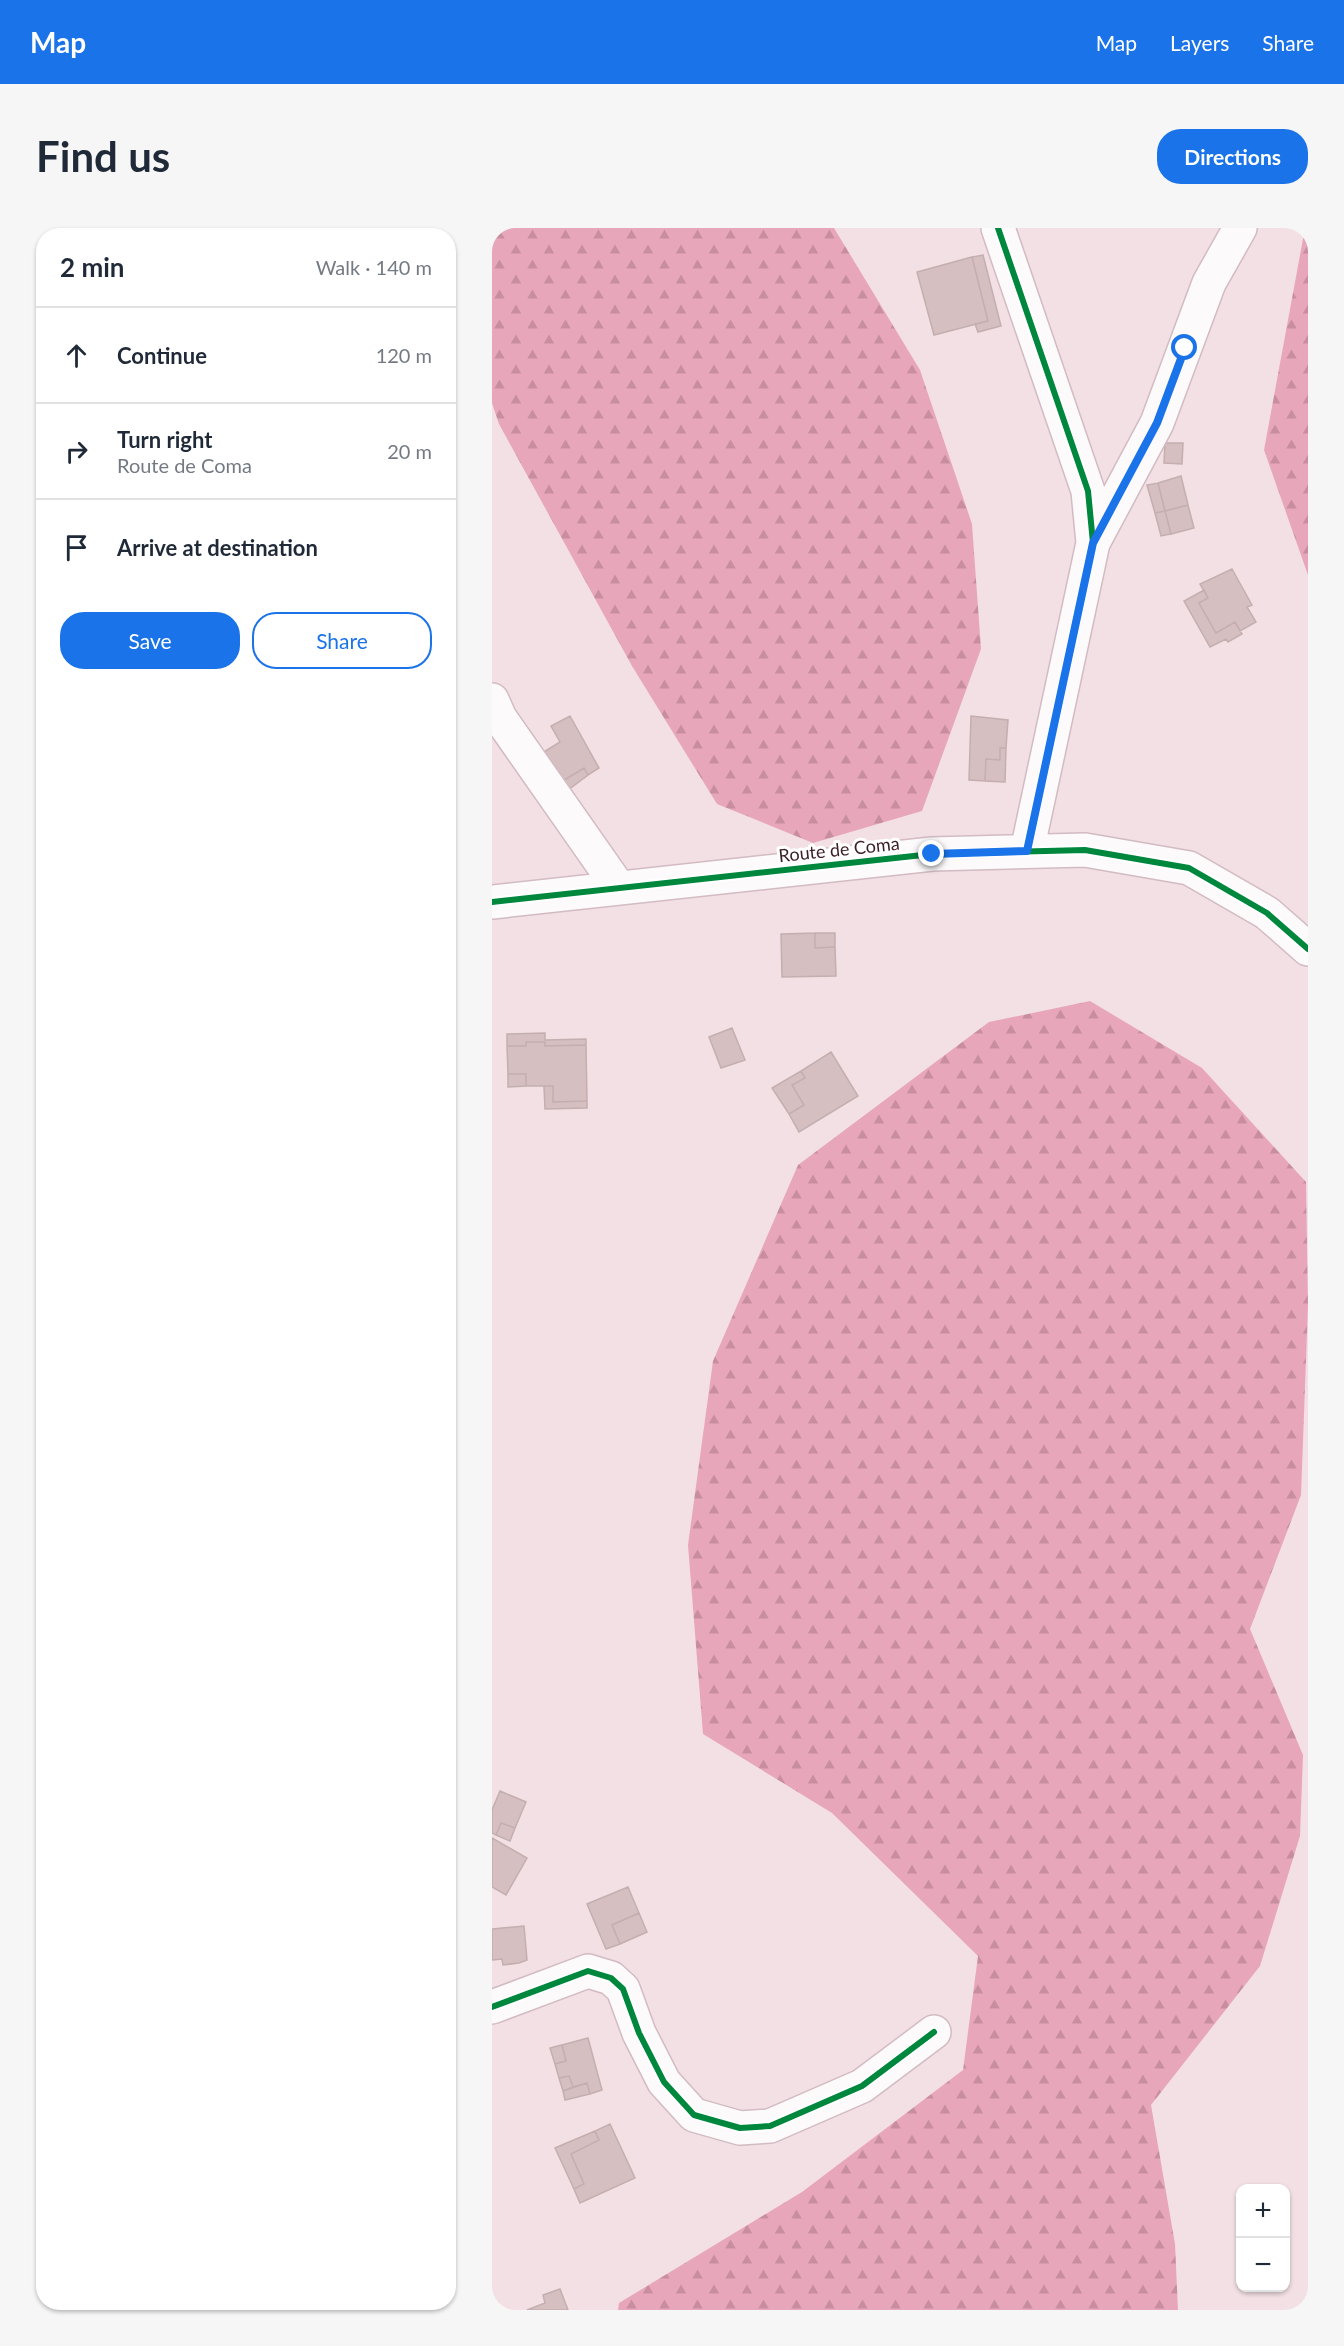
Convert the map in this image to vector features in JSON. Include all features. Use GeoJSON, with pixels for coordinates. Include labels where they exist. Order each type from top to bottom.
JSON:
{"type":"FeatureCollection","features":[{"type":"Feature","properties":{"kind":"street"},"geometry":{"type":"LineString","coordinates":[[998,228],[1088,491],[1093,543]]}},
{"type":"Feature","properties":{"kind":"street"},"geometry":{"type":"LineString","coordinates":[[1027,851],[1093,543],[1157,423],[1209,283],[1240,228]]}},
{"type":"Feature","properties":{"kind":"street"},"geometry":{"type":"LineString","coordinates":[[492,700],[500,718],[619,888]]}},
{"type":"Feature","properties":{"kind":"street","name":"Route de Coma"},"geometry":{"type":"LineString","coordinates":[[492,902],[932,854],[1085,850],[1189,868],[1267,913],[1308,950]]}},
{"type":"Feature","properties":{"kind":"street"},"geometry":{"type":"LineString","coordinates":[[492,2007],[588,1971],[611,1978],[623,1989],[639,2033],[664,2082],[694,2115],[740,2128],[770,2126],[862,2086],[934,2032]]}},
{"type":"Feature","properties":{"kind":"green space"},"geometry":{"type":"Polygon","coordinates":[[[492,228],[834,228],[920,370],[972,524],[981,649],[922,811],[813,843],[717,804],[632,666],[499,424],[492,403],[492,228]]]}},
{"type":"Feature","properties":{"kind":"green space"},"geometry":{"type":"Polygon","coordinates":[[[1305,228],[1308,228],[1308,575],[1264,450],[1305,228]]]}},
{"type":"Feature","properties":{"kind":"green space"},"geometry":{"type":"Polygon","coordinates":[[[1090,1001],[1202,1068],[1306,1182],[1308,1306],[1301,1495],[1250,1629],[1303,1755],[1300,1836],[1260,1966],[1151,2105],[1175,2244],[1178,2310],[618,2310],[619,2303],[802,2192],[963,2070],[978,1956],[832,1813],[703,1734],[688,1545],[713,1361],[798,1165],[989,1022],[1090,1001]]]}},
{"type":"Feature","properties":{"kind":"building"},"geometry":{"type":"Polygon","coordinates":[[[983,255],[1001,326],[978,332],[975,324],[988,321],[972,257],[983,255]]]}},
{"type":"Feature","properties":{"kind":"building"},"geometry":{"type":"Polygon","coordinates":[[[972,257],[988,321],[934,335],[917,272],[972,257]]]}},
{"type":"Feature","properties":{"kind":"building"},"geometry":{"type":"Polygon","coordinates":[[[1165,443],[1183,443],[1182,464],[1164,463],[1165,443]]]}},
{"type":"Feature","properties":{"kind":"building"},"geometry":{"type":"Polygon","coordinates":[[[1181,476],[1188,505],[1165,511],[1158,483],[1181,476]]]}},
{"type":"Feature","properties":{"kind":"building"},"geometry":{"type":"Polygon","coordinates":[[[1158,483],[1165,511],[1155,513],[1147,485],[1158,483]]]}},
{"type":"Feature","properties":{"kind":"building"},"geometry":{"type":"Polygon","coordinates":[[[1188,505],[1194,528],[1171,534],[1165,511],[1188,505]]]}},
{"type":"Feature","properties":{"kind":"building"},"geometry":{"type":"Polygon","coordinates":[[[1165,511],[1171,534],[1161,536],[1155,513],[1165,511]]]}},
{"type":"Feature","properties":{"kind":"building"},"geometry":{"type":"Polygon","coordinates":[[[1232,569],[1252,605],[1247,607],[1256,622],[1240,631],[1235,622],[1216,633],[1199,603],[1208,598],[1200,584],[1232,569]]]}},
{"type":"Feature","properties":{"kind":"building"},"geometry":{"type":"Polygon","coordinates":[[[1204,590],[1208,598],[1199,603],[1216,633],[1235,622],[1242,634],[1228,642],[1226,639],[1210,647],[1184,601],[1204,590]]]}},
{"type":"Feature","properties":{"kind":"building"},"geometry":{"type":"Polygon","coordinates":[[[570,716],[599,768],[588,775],[584,768],[561,782],[539,755],[560,742],[551,726],[570,716]]]}},
{"type":"Feature","properties":{"kind":"building"},"geometry":{"type":"Polygon","coordinates":[[[971,716],[1008,720],[1006,748],[1000,748],[1000,760],[986,759],[985,781],[969,780],[971,716]]]}},
{"type":"Feature","properties":{"kind":"building"},"geometry":{"type":"Polygon","coordinates":[[[1000,748],[1006,748],[1005,782],[985,781],[986,759],[1000,760],[1000,748]]]}},
{"type":"Feature","properties":{"kind":"building"},"geometry":{"type":"Polygon","coordinates":[[[584,768],[588,775],[564,793],[561,782],[584,768]]]}},
{"type":"Feature","properties":{"kind":"building"},"geometry":{"type":"Polygon","coordinates":[[[815,933],[835,933],[835,947],[815,948],[815,933]]]}},
{"type":"Feature","properties":{"kind":"building"},"geometry":{"type":"Polygon","coordinates":[[[815,933],[815,948],[835,947],[836,976],[782,977],[781,934],[815,933]]]}},
{"type":"Feature","properties":{"kind":"building"},"geometry":{"type":"Polygon","coordinates":[[[732,1028],[745,1060],[721,1068],[709,1037],[732,1028]]]}},
{"type":"Feature","properties":{"kind":"building"},"geometry":{"type":"Polygon","coordinates":[[[545,1033],[545,1040],[586,1039],[586,1045],[545,1046],[545,1042],[526,1042],[526,1046],[507,1046],[507,1034],[545,1033]]]}},
{"type":"Feature","properties":{"kind":"building"},"geometry":{"type":"Polygon","coordinates":[[[526,1042],[545,1042],[545,1046],[586,1045],[587,1101],[553,1102],[553,1086],[526,1086],[526,1074],[508,1074],[507,1046],[526,1046],[526,1042]]]}},
{"type":"Feature","properties":{"kind":"building"},"geometry":{"type":"Polygon","coordinates":[[[831,1052],[858,1096],[799,1132],[789,1114],[804,1105],[792,1085],[805,1078],[801,1071],[831,1052]]]}},
{"type":"Feature","properties":{"kind":"building"},"geometry":{"type":"Polygon","coordinates":[[[801,1071],[805,1078],[792,1085],[804,1105],[789,1114],[772,1088],[801,1071]]]}},
{"type":"Feature","properties":{"kind":"building"},"geometry":{"type":"Polygon","coordinates":[[[508,1074],[526,1074],[526,1086],[508,1087],[508,1074]]]}},
{"type":"Feature","properties":{"kind":"building"},"geometry":{"type":"Polygon","coordinates":[[[544,1086],[553,1086],[553,1102],[587,1101],[587,1108],[545,1109],[544,1086]]]}},
{"type":"Feature","properties":{"kind":"building"},"geometry":{"type":"Polygon","coordinates":[[[500,1791],[526,1802],[515,1828],[501,1823],[496,1835],[492,1833],[492,1810],[500,1791]]]}},
{"type":"Feature","properties":{"kind":"building"},"geometry":{"type":"Polygon","coordinates":[[[501,1823],[515,1828],[510,1841],[496,1835],[501,1823]]]}},
{"type":"Feature","properties":{"kind":"building"},"geometry":{"type":"Polygon","coordinates":[[[492,1838],[527,1858],[506,1895],[492,1887],[492,1838]]]}},
{"type":"Feature","properties":{"kind":"building"},"geometry":{"type":"Polygon","coordinates":[[[628,1887],[639,1913],[612,1925],[620,1944],[606,1949],[587,1904],[628,1887]]]}},
{"type":"Feature","properties":{"kind":"building"},"geometry":{"type":"Polygon","coordinates":[[[639,1913],[647,1932],[620,1944],[612,1925],[639,1913]]]}},
{"type":"Feature","properties":{"kind":"building"},"geometry":{"type":"Polygon","coordinates":[[[524,1926],[527,1960],[503,1965],[502,1959],[492,1960],[492,1929],[524,1926]]]}},
{"type":"Feature","properties":{"kind":"building"},"geometry":{"type":"Polygon","coordinates":[[[588,2038],[602,2090],[590,2094],[587,2083],[573,2087],[569,2076],[559,2078],[555,2064],[566,2061],[562,2045],[588,2038]]]}},
{"type":"Feature","properties":{"kind":"building"},"geometry":{"type":"Polygon","coordinates":[[[562,2045],[566,2061],[555,2064],[550,2048],[562,2045]]]}},
{"type":"Feature","properties":{"kind":"building"},"geometry":{"type":"Polygon","coordinates":[[[569,2076],[573,2087],[563,2091],[559,2078],[569,2076]]]}},
{"type":"Feature","properties":{"kind":"building"},"geometry":{"type":"Polygon","coordinates":[[[587,2083],[590,2094],[565,2100],[563,2091],[587,2083]]]}},
{"type":"Feature","properties":{"kind":"building"},"geometry":{"type":"Polygon","coordinates":[[[610,2124],[635,2178],[580,2203],[574,2189],[584,2184],[571,2154],[599,2140],[595,2131],[610,2124]]]}},
{"type":"Feature","properties":{"kind":"building"},"geometry":{"type":"Polygon","coordinates":[[[595,2131],[599,2140],[571,2154],[584,2184],[574,2189],[555,2148],[595,2131]]]}},
{"type":"Feature","properties":{"kind":"building"},"geometry":{"type":"Polygon","coordinates":[[[560,2289],[568,2310],[527,2310],[545,2303],[543,2295],[560,2289]]]}},
{"type":"Feature","properties":{"kind":"cycle path"},"geometry":{"type":"LineString","coordinates":[[998,228],[1088,491],[1093,543],[1027,851]]}},
{"type":"Feature","properties":{"kind":"cycle path"},"geometry":{"type":"LineString","coordinates":[[492,902],[932,854],[1085,850],[1189,868],[1267,913],[1308,949]]}},
{"type":"Feature","properties":{"kind":"cycle path"},"geometry":{"type":"LineString","coordinates":[[492,2007],[588,1971],[611,1978],[623,1989],[639,2033],[664,2082],[694,2115],[740,2128],[770,2126],[862,2086],[934,2032]]}},
{"type":"Feature","properties":{"kind":"route"},"geometry":{"type":"LineString","coordinates":[[932,854],[1027,851],[1093,543],[1157,423],[1185,348]]}}]}
